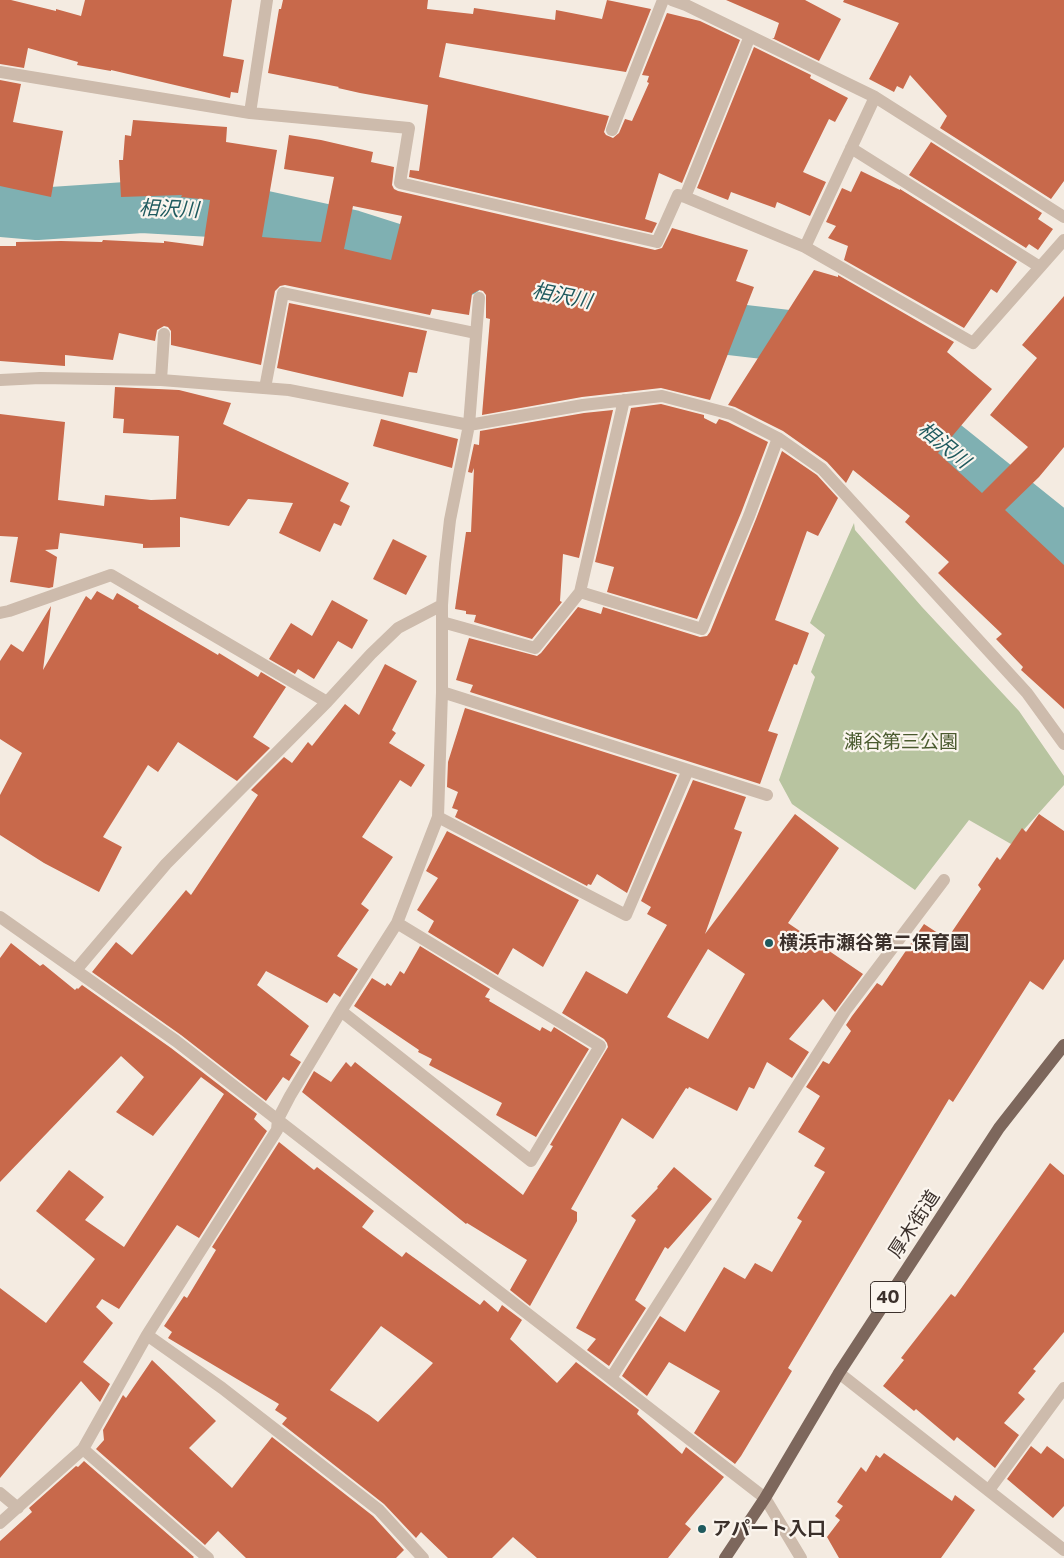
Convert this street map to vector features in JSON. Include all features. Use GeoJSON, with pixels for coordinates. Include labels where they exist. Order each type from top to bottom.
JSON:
{"type":"FeatureCollection","features":[{"type":"Feature","properties":{"kind":"main road","name":"厚木街道"},"geometry":{"type":"LineString","coordinates":[[724,1558],[764,1498],[838,1373],[999,1128],[1064,1045]]}},
{"type":"Feature","properties":{"kind":"street"},"geometry":{"type":"LineString","coordinates":[[250,114],[267,0]]}},
{"type":"Feature","properties":{"kind":"street"},"geometry":{"type":"LineString","coordinates":[[612,130],[663,0]]}},
{"type":"Feature","properties":{"kind":"street"},"geometry":{"type":"LineString","coordinates":[[672,0],[686,5],[875,97],[1064,217]]}},
{"type":"Feature","properties":{"kind":"street"},"geometry":{"type":"LineString","coordinates":[[0,72],[250,114],[409,128],[400,183],[657,242],[681,196],[750,36]]}},
{"type":"Feature","properties":{"kind":"street"},"geometry":{"type":"LineString","coordinates":[[805,247],[875,97]]}},
{"type":"Feature","properties":{"kind":"street"},"geometry":{"type":"LineString","coordinates":[[851,148],[1040,267]]}},
{"type":"Feature","properties":{"kind":"street"},"geometry":{"type":"LineString","coordinates":[[681,196],[805,247],[973,343],[1064,240]]}},
{"type":"Feature","properties":{"kind":"street"},"geometry":{"type":"LineString","coordinates":[[265,388],[283,293],[476,333]]}},
{"type":"Feature","properties":{"kind":"street"},"geometry":{"type":"LineString","coordinates":[[0,1523],[83,1449],[147,1335],[277,1130],[278,1119],[290,1096],[397,923],[438,817],[442,692],[442,605],[445,564],[450,520],[469,425],[479,298]]}},
{"type":"Feature","properties":{"kind":"street"},"geometry":{"type":"LineString","coordinates":[[161,380],[164,334]]}},
{"type":"Feature","properties":{"kind":"street"},"geometry":{"type":"LineString","coordinates":[[0,380],[40,378],[161,380],[289,390],[469,425],[583,405],[662,396],[731,414],[778,438],[822,469],[1027,693],[1064,744]]}},
{"type":"Feature","properties":{"kind":"street"},"geometry":{"type":"LineString","coordinates":[[442,622],[535,648],[580,592],[624,400]]}},
{"type":"Feature","properties":{"kind":"street"},"geometry":{"type":"LineString","coordinates":[[580,592],[702,629],[749,516],[778,438]]}},
{"type":"Feature","properties":{"kind":"street"},"geometry":{"type":"LineString","coordinates":[[0,613],[111,575],[326,702]]}},
{"type":"Feature","properties":{"kind":"street"},"geometry":{"type":"LineString","coordinates":[[76,970],[166,864],[371,654],[398,628],[442,605]]}},
{"type":"Feature","properties":{"kind":"street"},"geometry":{"type":"LineString","coordinates":[[442,692],[767,795]]}},
{"type":"Feature","properties":{"kind":"street"},"geometry":{"type":"LineString","coordinates":[[438,817],[626,915],[688,770]]}},
{"type":"Feature","properties":{"kind":"street"},"geometry":{"type":"LineString","coordinates":[[611,1378],[845,1011],[944,880]]}},
{"type":"Feature","properties":{"kind":"street"},"geometry":{"type":"LineString","coordinates":[[0,917],[176,1041],[764,1498],[801,1558]]}},
{"type":"Feature","properties":{"kind":"street"},"geometry":{"type":"LineString","coordinates":[[341,1011],[531,1161],[600,1046],[397,923]]}},
{"type":"Feature","properties":{"kind":"street"},"geometry":{"type":"LineString","coordinates":[[147,1335],[222,1388],[379,1510],[423,1558]]}},
{"type":"Feature","properties":{"kind":"street"},"geometry":{"type":"LineString","coordinates":[[838,1373],[1064,1550]]}},
{"type":"Feature","properties":{"kind":"street"},"geometry":{"type":"LineString","coordinates":[[989,1490],[1064,1388]]}},
{"type":"Feature","properties":{"kind":"street"},"geometry":{"type":"LineString","coordinates":[[83,1449],[208,1558]]}},
{"type":"Feature","properties":{"kind":"street"},"geometry":{"type":"LineString","coordinates":[[0,1493],[18,1508]]}},
{"type":"Feature","properties":{"kind":"green space","name":"瀬谷第三公園"},"geometry":{"type":"Polygon","coordinates":[[[854,523],[855,530],[922,607],[1019,711],[1064,776],[1064,785],[1011,844],[969,820],[915,890],[792,804],[779,780],[815,677],[811,672],[825,635],[810,623],[854,523]]]}},
{"type":"Feature","properties":{"kind":"building"},"geometry":{"type":"Polygon","coordinates":[[[0,0],[11,0],[81,16],[85,0],[232,0],[223,56],[244,60],[238,93],[231,92],[230,98],[111,70],[77,65],[78,62],[28,48],[24,68],[0,64],[0,0]]]}},
{"type":"Feature","properties":{"kind":"building"},"geometry":{"type":"Polygon","coordinates":[[[283,0],[428,0],[427,9],[473,14],[474,8],[555,20],[556,10],[602,19],[607,0],[651,9],[626,72],[446,43],[439,77],[609,116],[604,132],[613,138],[619,133],[625,119],[632,121],[649,83],[647,82],[649,76],[642,75],[667,13],[700,21],[740,40],[682,183],[659,173],[645,219],[657,223],[652,233],[409,177],[410,170],[419,171],[428,105],[360,93],[268,73],[279,9],[281,9],[283,0]]]}},
{"type":"Feature","properties":{"kind":"building"},"geometry":{"type":"Polygon","coordinates":[[[726,0],[805,0],[841,19],[819,61],[772,38],[774,38],[779,23],[726,0]]]}},
{"type":"Feature","properties":{"kind":"building"},"geometry":{"type":"Polygon","coordinates":[[[844,0],[1064,0],[1064,181],[1051,199],[940,128],[947,116],[910,75],[903,89],[897,86],[894,92],[869,79],[899,23],[843,2],[844,0]]]}},
{"type":"Feature","properties":{"kind":"building"},"geometry":{"type":"Polygon","coordinates":[[[754,47],[811,75],[810,78],[848,98],[835,122],[829,119],[803,172],[826,182],[810,216],[777,202],[775,208],[731,192],[728,200],[697,188],[754,47]]]}},
{"type":"Feature","properties":{"kind":"building"},"geometry":{"type":"Polygon","coordinates":[[[0,80],[21,84],[13,122],[63,131],[51,197],[0,186],[0,80]]]}},
{"type":"Feature","properties":{"kind":"building"},"geometry":{"type":"Polygon","coordinates":[[[133,120],[227,127],[226,142],[277,150],[262,237],[321,242],[334,177],[284,169],[289,135],[373,152],[371,162],[394,167],[392,185],[398,191],[655,250],[662,248],[672,228],[748,250],[736,281],[754,287],[710,400],[661,388],[582,397],[482,415],[490,319],[486,318],[486,295],[483,291],[479,290],[472,294],[469,315],[432,309],[430,315],[285,285],[280,286],[275,291],[261,365],[171,345],[171,331],[168,327],[164,326],[157,330],[155,341],[119,333],[113,360],[65,355],[65,366],[0,361],[0,246],[16,246],[16,242],[102,242],[103,240],[164,243],[164,241],[203,246],[210,200],[181,197],[182,195],[121,197],[119,160],[123,160],[125,135],[131,136],[133,120]],[[353,206],[344,249],[391,260],[402,216],[353,206]]]}},
{"type":"Feature","properties":{"kind":"building"},"geometry":{"type":"Polygon","coordinates":[[[931,142],[1042,213],[1038,219],[1053,229],[1038,250],[1029,244],[1026,248],[909,175],[931,142]]]}},
{"type":"Feature","properties":{"kind":"building"},"geometry":{"type":"Polygon","coordinates":[[[861,171],[900,189],[1017,262],[997,293],[991,289],[964,328],[844,260],[848,246],[828,238],[836,226],[826,222],[842,188],[851,192],[861,171]]]}},
{"type":"Feature","properties":{"kind":"building"},"geometry":{"type":"Polygon","coordinates":[[[814,270],[838,277],[838,275],[954,342],[947,352],[992,389],[938,453],[982,493],[1028,447],[990,415],[1037,358],[1022,345],[1064,296],[1064,447],[1039,477],[1005,510],[1064,565],[1064,709],[1021,670],[1023,667],[996,639],[1002,634],[938,573],[949,562],[905,522],[910,516],[853,470],[846,483],[827,462],[783,431],[728,405],[814,270]]]}},
{"type":"Feature","properties":{"kind":"building"},"geometry":{"type":"Polygon","coordinates":[[[289,303],[427,331],[417,373],[409,372],[403,397],[277,368],[289,303]]]}},
{"type":"Feature","properties":{"kind":"building"},"geometry":{"type":"Polygon","coordinates":[[[115,387],[179,390],[231,403],[223,424],[349,483],[340,501],[350,506],[341,526],[334,523],[320,552],[279,533],[293,503],[248,499],[229,526],[180,517],[180,547],[143,548],[143,544],[60,533],[58,549],[45,550],[57,557],[53,587],[10,582],[18,537],[0,536],[0,414],[65,422],[58,500],[104,506],[105,495],[151,500],[176,499],[179,436],[123,433],[124,419],[113,418],[115,387]]]}},
{"type":"Feature","properties":{"kind":"building"},"geometry":{"type":"Polygon","coordinates":[[[661,404],[704,415],[704,418],[716,424],[719,419],[728,422],[768,442],[697,619],[607,592],[614,567],[595,562],[631,408],[661,404]]]}},
{"type":"Feature","properties":{"kind":"building"},"geometry":{"type":"Polygon","coordinates":[[[613,410],[579,558],[563,554],[560,601],[562,602],[532,639],[474,622],[476,615],[466,614],[466,611],[455,609],[466,532],[471,532],[474,468],[472,473],[468,472],[474,444],[479,445],[480,431],[584,413],[613,410]]]}},
{"type":"Feature","properties":{"kind":"building"},"geometry":{"type":"Polygon","coordinates":[[[381,419],[458,439],[452,468],[373,446],[381,419]]]}},
{"type":"Feature","properties":{"kind":"building"},"geometry":{"type":"Polygon","coordinates":[[[782,451],[817,475],[838,498],[818,536],[807,531],[775,620],[809,633],[797,665],[794,664],[768,731],[778,734],[760,784],[470,692],[473,685],[456,680],[469,638],[537,656],[578,607],[601,614],[603,607],[700,637],[707,636],[782,451]]]}},
{"type":"Feature","properties":{"kind":"building"},"geometry":{"type":"Polygon","coordinates":[[[393,539],[427,556],[406,595],[373,579],[393,539]]]}},
{"type":"Feature","properties":{"kind":"building"},"geometry":{"type":"Polygon","coordinates":[[[97,591],[113,600],[117,593],[139,606],[138,608],[218,655],[219,653],[258,677],[261,672],[286,687],[253,737],[270,748],[237,781],[178,742],[158,772],[148,765],[103,837],[122,847],[99,892],[44,863],[0,835],[0,795],[22,753],[0,739],[0,661],[11,644],[23,652],[51,606],[43,670],[86,596],[91,600],[97,591]]]}},
{"type":"Feature","properties":{"kind":"building"},"geometry":{"type":"Polygon","coordinates":[[[332,600],[368,620],[352,649],[338,641],[314,679],[298,669],[295,674],[269,659],[291,623],[312,636],[332,600]]]}},
{"type":"Feature","properties":{"kind":"building"},"geometry":{"type":"Polygon","coordinates":[[[385,664],[417,681],[392,730],[396,733],[389,743],[425,765],[411,787],[400,780],[362,837],[393,857],[361,904],[369,910],[337,956],[358,969],[340,997],[334,993],[327,1003],[266,971],[257,985],[309,1026],[290,1055],[301,1062],[289,1081],[283,1077],[266,1101],[181,1035],[92,972],[116,942],[132,955],[186,890],[191,895],[258,795],[251,790],[284,757],[292,763],[308,742],[312,746],[345,704],[359,715],[385,664]]]}},
{"type":"Feature","properties":{"kind":"building"},"geometry":{"type":"Polygon","coordinates":[[[465,708],[677,775],[627,893],[597,874],[591,885],[588,884],[587,886],[455,817],[458,810],[452,808],[458,792],[447,787],[448,762],[465,708]]]}},
{"type":"Feature","properties":{"kind":"building"},"geometry":{"type":"Polygon","coordinates":[[[693,780],[746,797],[734,829],[742,832],[705,934],[795,814],[839,848],[788,923],[863,974],[835,1012],[823,999],[789,1039],[809,1052],[792,1078],[767,1062],[754,1089],[749,1087],[737,1111],[689,1087],[688,1089],[686,1088],[653,1139],[622,1118],[571,1209],[577,1212],[577,1221],[530,1306],[510,1290],[527,1260],[466,1224],[302,1092],[314,1071],[331,1082],[346,1062],[351,1067],[355,1062],[523,1195],[553,1146],[550,1145],[608,1047],[604,1039],[562,1013],[586,971],[627,994],[667,925],[647,914],[651,907],[641,901],[693,780]],[[708,949],[667,1017],[708,1039],[745,974],[708,949]]]}},
{"type":"Feature","properties":{"kind":"building"},"geometry":{"type":"Polygon","coordinates":[[[1039,814],[1064,831],[1064,959],[1043,990],[1030,981],[953,1102],[949,1099],[788,1368],[792,1371],[735,1464],[694,1433],[720,1391],[669,1362],[647,1396],[622,1376],[660,1316],[685,1332],[724,1267],[745,1279],[755,1263],[772,1272],[802,1221],[797,1218],[825,1172],[814,1166],[825,1148],[798,1132],[820,1096],[806,1087],[823,1061],[829,1064],[851,1031],[846,1025],[852,1016],[877,983],[882,986],[924,924],[947,939],[981,889],[978,885],[997,857],[1000,860],[1022,828],[1026,832],[1039,814]]]}},
{"type":"Feature","properties":{"kind":"building"},"geometry":{"type":"Polygon","coordinates":[[[447,831],[579,900],[543,967],[513,948],[498,975],[428,932],[434,921],[417,910],[438,878],[426,871],[447,831]]]}},
{"type":"Feature","properties":{"kind":"building"},"geometry":{"type":"Polygon","coordinates":[[[11,943],[40,966],[43,964],[75,990],[82,985],[171,1048],[257,1114],[254,1119],[267,1131],[199,1238],[177,1225],[119,1309],[102,1299],[96,1307],[113,1323],[83,1362],[110,1384],[100,1402],[81,1381],[0,1478],[0,1288],[46,1323],[95,1259],[36,1211],[69,1170],[104,1197],[85,1220],[124,1247],[224,1094],[201,1077],[153,1136],[116,1112],[144,1077],[121,1056],[0,1182],[0,958],[11,943]]]}},
{"type":"Feature","properties":{"kind":"building"},"geometry":{"type":"Polygon","coordinates":[[[420,946],[490,989],[485,997],[490,999],[489,1001],[540,1031],[542,1027],[551,1032],[554,1027],[589,1049],[536,1137],[496,1115],[502,1103],[429,1065],[432,1059],[418,1052],[419,1050],[354,1006],[372,978],[385,986],[387,983],[391,986],[400,971],[404,974],[420,946]]]}},
{"type":"Feature","properties":{"kind":"building"},"geometry":{"type":"Polygon","coordinates":[[[279,1142],[314,1170],[317,1167],[374,1211],[362,1227],[402,1257],[406,1252],[480,1305],[484,1300],[498,1312],[502,1305],[522,1320],[510,1339],[557,1383],[576,1362],[639,1410],[637,1414],[682,1454],[686,1447],[724,1477],[685,1524],[691,1529],[668,1558],[537,1558],[513,1537],[492,1558],[448,1558],[421,1532],[416,1538],[384,1504],[282,1424],[287,1418],[275,1410],[279,1404],[168,1338],[172,1332],[164,1326],[184,1296],[187,1298],[216,1250],[212,1247],[279,1142]],[[381,1326],[330,1390],[378,1422],[433,1363],[381,1326]]]}},
{"type":"Feature","properties":{"kind":"building"},"geometry":{"type":"Polygon","coordinates":[[[1050,1163],[1064,1175],[1064,1332],[1033,1369],[1036,1371],[1018,1393],[1025,1399],[1004,1423],[1019,1435],[995,1468],[957,1437],[954,1441],[916,1409],[914,1411],[883,1386],[904,1360],[901,1358],[951,1294],[955,1297],[1050,1163]]]}},
{"type":"Feature","properties":{"kind":"building"},"geometry":{"type":"Polygon","coordinates":[[[674,1167],[712,1199],[668,1249],[665,1247],[635,1300],[646,1308],[609,1366],[587,1350],[596,1339],[576,1328],[636,1220],[631,1216],[658,1188],[674,1167]]]}},
{"type":"Feature","properties":{"kind":"building"},"geometry":{"type":"Polygon","coordinates":[[[152,1360],[216,1421],[189,1448],[232,1488],[272,1437],[373,1516],[404,1550],[396,1558],[246,1558],[218,1531],[205,1545],[96,1449],[104,1440],[103,1430],[123,1395],[126,1398],[152,1360]]]}},
{"type":"Feature","properties":{"kind":"building"},"geometry":{"type":"Polygon","coordinates":[[[1031,1446],[1041,1454],[1047,1446],[1064,1459],[1064,1506],[1053,1518],[1007,1479],[1031,1446]]]}},
{"type":"Feature","properties":{"kind":"building"},"geometry":{"type":"Polygon","coordinates":[[[884,1453],[952,1501],[955,1495],[975,1510],[941,1558],[839,1558],[827,1537],[840,1520],[835,1516],[843,1506],[837,1502],[861,1467],[866,1472],[876,1455],[880,1458],[884,1453]]]}},
{"type":"Feature","properties":{"kind":"building"},"geometry":{"type":"Polygon","coordinates":[[[84,1461],[194,1557],[0,1558],[0,1541],[32,1512],[29,1508],[84,1461]]]}},
{"type":"Feature","properties":{"kind":"waterway","name":"相沢川"},"geometry":{"type":"LineString","coordinates":[[0,211],[37,214],[142,207],[247,213],[352,236],[462,271]]}},
{"type":"Feature","properties":{"kind":"waterway","name":"相沢川"},"geometry":{"type":"LineString","coordinates":[[665,317],[720,328],[789,336],[907,415],[1064,541]]}},
{"type":"Feature","properties":{"kind":"place","name":"横浜市瀬谷第二保育園"},"geometry":{"type":"Point","coordinates":[769,943]}},
{"type":"Feature","properties":{"kind":"place","name":"アパート入口"},"geometry":{"type":"Point","coordinates":[702,1529]}}]}
